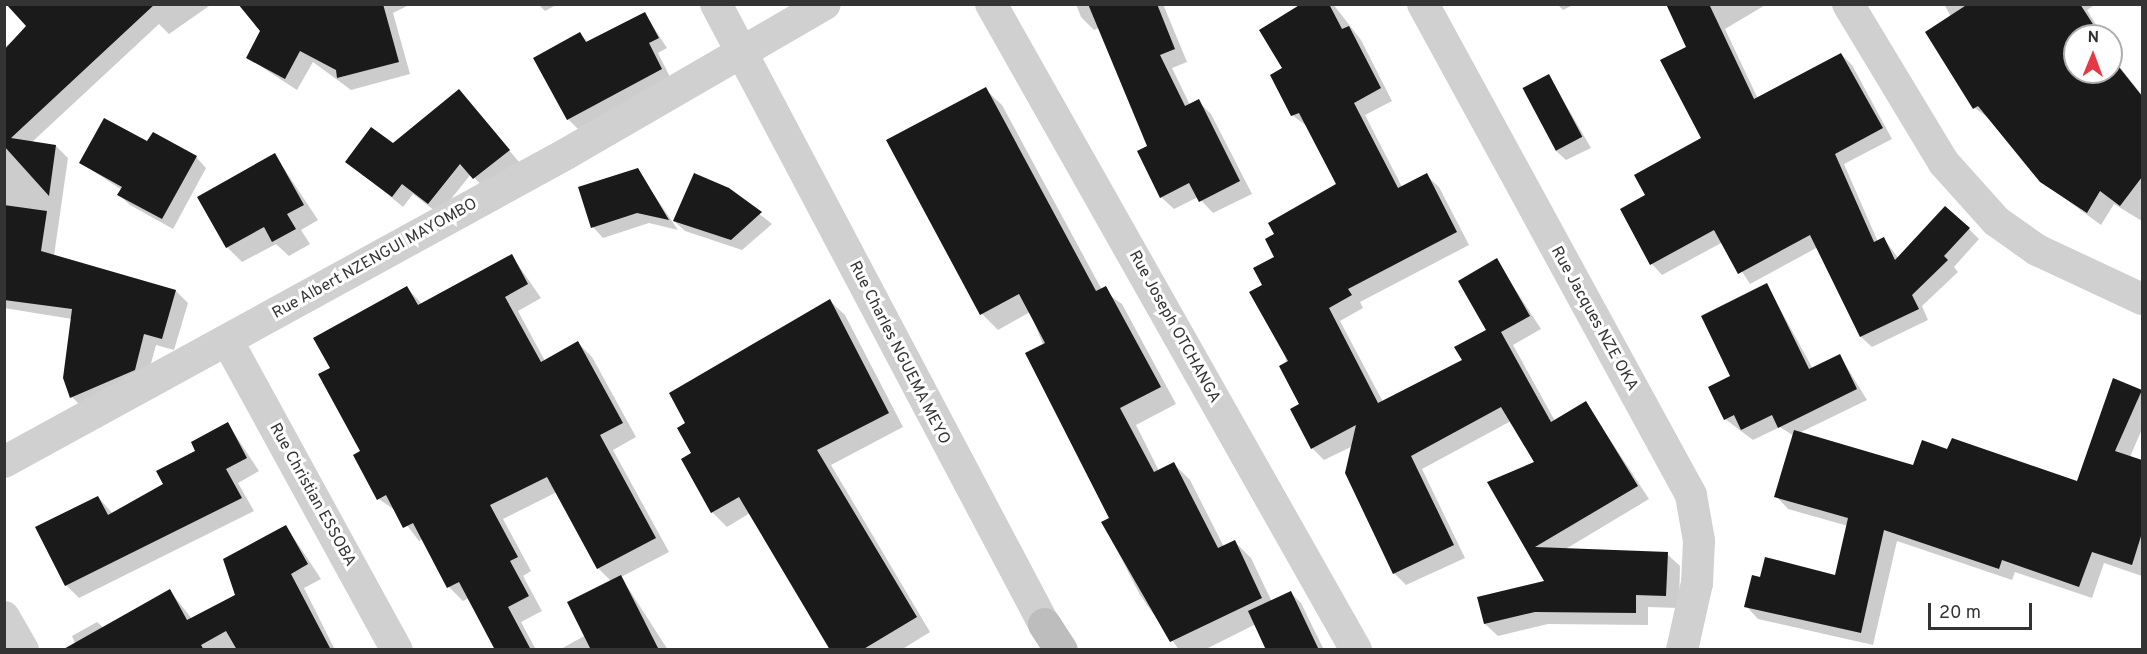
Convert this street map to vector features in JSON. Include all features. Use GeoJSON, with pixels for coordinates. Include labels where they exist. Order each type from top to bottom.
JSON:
{"type":"FeatureCollection","features":[{"type":"Feature","properties":{"kind":"street","name":"Rue Charles NGUEMA MEYO"},"geometry":{"type":"LineString","coordinates":[[716,4],[745,52],[940,435],[1053,643]]}},
{"type":"Feature","properties":{"kind":"street","name":"Rue Albert NZENGUI MAYOMBO"},"geometry":{"type":"LineString","coordinates":[[4,462],[745,52],[825,4]]}},
{"type":"Feature","properties":{"kind":"street","name":"Rue Joseph OTCHANGA"},"geometry":{"type":"LineString","coordinates":[[991,4],[1356,650]]}},
{"type":"Feature","properties":{"kind":"street","name":"Rue Jacques NZE OKA"},"geometry":{"type":"LineString","coordinates":[[1423,4],[1691,495],[1699,541],[1697,583],[1682,650]]}},
{"type":"Feature","properties":{"kind":"street"},"geometry":{"type":"LineString","coordinates":[[1848,4],[1944,163],[1996,221],[2047,255],[2142,298]]}},
{"type":"Feature","properties":{"kind":"street","name":"Rue Christian ESSOBA"},"geometry":{"type":"LineString","coordinates":[[227,340],[397,650]]}},
{"type":"Feature","properties":{"kind":"street"},"geometry":{"type":"LineString","coordinates":[[4,616],[23,650]]}},
{"type":"Feature","properties":{"kind":"building"},"geometry":{"type":"Polygon","coordinates":[[[6,4],[155,4],[11,138],[56,145],[49,196],[4,146],[4,50],[26,26],[6,4]]]}},
{"type":"Feature","properties":{"kind":"building"},"geometry":{"type":"Polygon","coordinates":[[[238,4],[383,4],[399,62],[337,78],[336,70],[300,51],[285,79],[246,58],[260,31],[238,4]]]}},
{"type":"Feature","properties":{"kind":"building"},"geometry":{"type":"Polygon","coordinates":[[[1088,4],[1157,4],[1175,49],[1160,55],[1185,106],[1199,99],[1240,181],[1199,202],[1189,183],[1160,198],[1137,151],[1147,146],[1088,4]]]}},
{"type":"Feature","properties":{"kind":"building"},"geometry":{"type":"Polygon","coordinates":[[[1301,4],[1329,4],[1342,29],[1349,26],[1381,88],[1354,103],[1398,188],[1427,173],[1457,232],[1348,289],[1352,295],[1329,308],[1378,403],[1462,360],[1454,347],[1486,330],[1458,281],[1497,258],[1530,316],[1501,332],[1551,422],[1586,401],[1638,486],[1535,547],[1668,552],[1666,596],[1636,595],[1636,613],[1535,612],[1484,624],[1477,597],[1544,581],[1487,482],[1534,462],[1501,407],[1411,456],[1454,545],[1393,574],[1345,473],[1356,425],[1311,449],[1290,409],[1299,404],[1279,366],[1288,361],[1249,292],[1262,285],[1253,268],[1274,257],[1265,239],[1274,234],[1268,223],[1336,184],[1299,113],[1291,116],[1270,75],[1282,68],[1259,30],[1301,4]]]}},
{"type":"Feature","properties":{"kind":"building"},"geometry":{"type":"Polygon","coordinates":[[[1666,4],[1709,4],[1754,99],[1841,53],[1883,128],[1835,154],[1874,242],[1884,237],[1895,260],[1945,206],[1970,228],[1944,256],[1948,260],[1912,295],[1919,309],[1860,337],[1810,235],[1738,274],[1714,230],[1650,265],[1620,209],[1645,195],[1634,175],[1701,138],[1660,60],[1686,47],[1666,4]]]}},
{"type":"Feature","properties":{"kind":"building"},"geometry":{"type":"Polygon","coordinates":[[[1968,4],[2080,4],[2093,24],[2063,24],[2063,84],[2123,84],[2123,72],[2142,96],[2142,177],[2120,206],[2100,191],[2087,213],[2040,182],[1978,106],[1973,109],[1925,32],[1968,4]]]}},
{"type":"Feature","properties":{"kind":"building"},"geometry":{"type":"Polygon","coordinates":[[[645,12],[659,38],[649,43],[662,69],[567,120],[533,58],[580,32],[586,42],[645,12]]]}},
{"type":"Feature","properties":{"kind":"building"},"geometry":{"type":"Polygon","coordinates":[[[1549,74],[1582,137],[1556,151],[1523,88],[1549,74]]]}},
{"type":"Feature","properties":{"kind":"building"},"geometry":{"type":"Polygon","coordinates":[[[986,87],[1096,291],[1106,286],[1161,387],[1120,408],[1154,472],[1174,462],[1218,548],[1235,540],[1262,598],[1170,642],[1101,522],[1109,518],[1025,353],[1045,343],[1019,294],[980,315],[886,140],[986,87]]]}},
{"type":"Feature","properties":{"kind":"building"},"geometry":{"type":"Polygon","coordinates":[[[459,89],[510,150],[473,179],[460,164],[428,204],[402,184],[392,197],[345,162],[371,127],[393,143],[459,89]]]}},
{"type":"Feature","properties":{"kind":"building"},"geometry":{"type":"Polygon","coordinates":[[[104,118],[147,141],[153,132],[197,156],[162,219],[117,195],[122,187],[79,163],[104,118]]]}},
{"type":"Feature","properties":{"kind":"building"},"geometry":{"type":"Polygon","coordinates":[[[275,153],[304,205],[287,214],[296,229],[272,242],[264,227],[226,248],[197,197],[275,153]]]}},
{"type":"Feature","properties":{"kind":"building"},"geometry":{"type":"Polygon","coordinates":[[[638,168],[669,220],[637,213],[591,228],[578,187],[638,168]]]}},
{"type":"Feature","properties":{"kind":"building"},"geometry":{"type":"Polygon","coordinates":[[[694,173],[729,188],[762,212],[731,240],[673,221],[694,173]]]}},
{"type":"Feature","properties":{"kind":"building"},"geometry":{"type":"Polygon","coordinates":[[[4,205],[47,211],[41,251],[176,290],[162,339],[144,334],[135,370],[70,398],[63,378],[72,309],[4,300],[4,205]]]}},
{"type":"Feature","properties":{"kind":"building"},"geometry":{"type":"Polygon","coordinates":[[[512,254],[528,284],[505,297],[541,362],[578,341],[623,423],[600,435],[656,538],[597,569],[547,477],[490,505],[518,557],[510,561],[529,596],[508,607],[531,650],[495,650],[459,582],[447,588],[413,523],[403,528],[386,495],[377,500],[353,455],[360,451],[318,374],[330,368],[313,338],[407,286],[418,305],[512,254]]]}},
{"type":"Feature","properties":{"kind":"building"},"geometry":{"type":"Polygon","coordinates":[[[1767,283],[1809,369],[1840,354],[1857,389],[1778,428],[1772,415],[1741,430],[1734,415],[1724,420],[1708,387],[1730,376],[1701,316],[1767,283]]]}},
{"type":"Feature","properties":{"kind":"building"},"geometry":{"type":"Polygon","coordinates":[[[830,299],[889,413],[817,450],[917,617],[862,650],[830,650],[739,497],[711,513],[681,459],[691,453],[677,428],[685,423],[669,393],[830,299]]]}},
{"type":"Feature","properties":{"kind":"building"},"geometry":{"type":"Polygon","coordinates":[[[2113,378],[2142,390],[2115,451],[2142,460],[2142,533],[2132,565],[2092,552],[2079,587],[2002,560],[1999,569],[1884,530],[1861,633],[1744,607],[1752,575],[1760,577],[1765,557],[1835,575],[1848,518],[1774,497],[1794,430],[1913,465],[1922,440],[1947,449],[1952,438],[2077,481],[2113,378]]]}},
{"type":"Feature","properties":{"kind":"building"},"geometry":{"type":"Polygon","coordinates":[[[228,422],[247,458],[226,469],[242,498],[65,586],[35,527],[98,496],[108,515],[163,484],[156,471],[195,451],[191,442],[228,422]]]}},
{"type":"Feature","properties":{"kind":"building"},"geometry":{"type":"Polygon","coordinates":[[[286,525],[308,564],[291,574],[331,650],[237,650],[226,631],[201,645],[204,650],[62,650],[170,589],[187,620],[235,595],[223,559],[286,525]]]}},
{"type":"Feature","properties":{"kind":"building"},"geometry":{"type":"Polygon","coordinates":[[[621,575],[659,650],[591,650],[567,602],[621,575]]]}},
{"type":"Feature","properties":{"kind":"building"},"geometry":{"type":"Polygon","coordinates":[[[1291,591],[1319,650],[1266,650],[1248,611],[1291,591]]]}}]}
